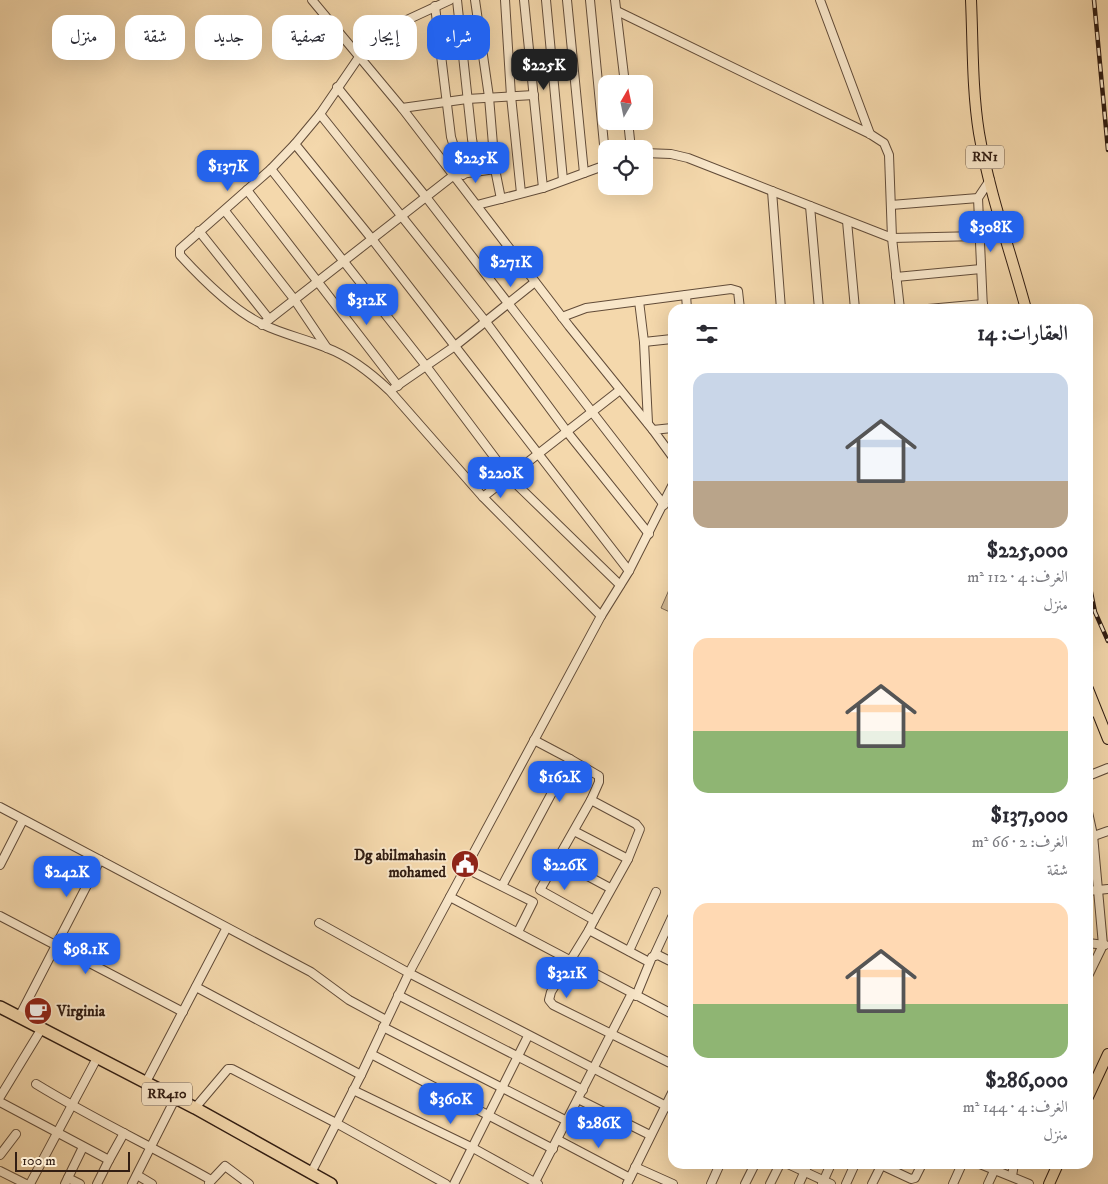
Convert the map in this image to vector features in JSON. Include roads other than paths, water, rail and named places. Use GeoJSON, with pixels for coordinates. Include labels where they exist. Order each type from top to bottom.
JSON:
{"type":"FeatureCollection","features":[{"type":"Feature","properties":{"kind":"highway","name":"RR410"},"geometry":{"type":"LineString","coordinates":[[0,1007],[195,1108],[331,1184]]}},
{"type":"Feature","properties":{"kind":"main road","name":"RN1"},"geometry":{"type":"LineString","coordinates":[[971,0],[977,114],[990,180],[1025,304]]}},
{"type":"Feature","properties":{"kind":"main road"},"geometry":{"type":"LineString","coordinates":[[1093,715],[1108,739]]}},
{"type":"Feature","properties":{"kind":"main road"},"geometry":{"type":"LineString","coordinates":[[1093,1082],[1108,1054]]}},
{"type":"Feature","properties":{"kind":"main road"},"geometry":{"type":"LineString","coordinates":[[1049,1184],[1056,1169]]}},
{"type":"Feature","properties":{"kind":"street"},"geometry":{"type":"LineString","coordinates":[[312,0],[353,48]]}},
{"type":"Feature","properties":{"kind":"street"},"geometry":{"type":"LineString","coordinates":[[416,15],[450,0]]}},
{"type":"Feature","properties":{"kind":"street"},"geometry":{"type":"LineString","coordinates":[[457,0],[467,99],[478,172]]}},
{"type":"Feature","properties":{"kind":"street"},"geometry":{"type":"LineString","coordinates":[[475,0],[501,199]]}},
{"type":"Feature","properties":{"kind":"street"},"geometry":{"type":"LineString","coordinates":[[505,0],[511,96],[521,193]]}},
{"type":"Feature","properties":{"kind":"street"},"geometry":{"type":"LineString","coordinates":[[524,0],[543,188]]}},
{"type":"Feature","properties":{"kind":"street"},"geometry":{"type":"LineString","coordinates":[[546,0],[563,180]]}},
{"type":"Feature","properties":{"kind":"street"},"geometry":{"type":"LineString","coordinates":[[567,0],[584,174]]}},
{"type":"Feature","properties":{"kind":"street"},"geometry":{"type":"LineString","coordinates":[[590,0],[604,140]]}},
{"type":"Feature","properties":{"kind":"street"},"geometry":{"type":"LineString","coordinates":[[615,0],[623,75]]}},
{"type":"Feature","properties":{"kind":"street"},"geometry":{"type":"LineString","coordinates":[[820,0],[870,134]]}},
{"type":"Feature","properties":{"kind":"street"},"geometry":{"type":"LineString","coordinates":[[435,6],[451,137],[463,175]]}},
{"type":"Feature","properties":{"kind":"street"},"geometry":{"type":"LineString","coordinates":[[617,11],[870,134],[888,148],[892,238],[899,304]]}},
{"type":"Feature","properties":{"kind":"street"},"geometry":{"type":"LineString","coordinates":[[357,60],[320,114],[295,144],[271,169],[180,249],[180,255],[242,314],[266,322],[360,364],[390,390],[483,497],[601,616]]}},
{"type":"Feature","properties":{"kind":"street"},"geometry":{"type":"LineString","coordinates":[[363,60],[562,317],[654,430],[668,450]]}},
{"type":"Feature","properties":{"kind":"street"},"geometry":{"type":"LineString","coordinates":[[337,87],[426,197],[664,505]]}},
{"type":"Feature","properties":{"kind":"street"},"geometry":{"type":"LineString","coordinates":[[402,108],[467,99],[534,95]]}},
{"type":"Feature","properties":{"kind":"street"},"geometry":{"type":"LineString","coordinates":[[320,114],[486,322],[568,433],[648,534]]}},
{"type":"Feature","properties":{"kind":"street"},"geometry":{"type":"LineString","coordinates":[[295,144],[456,346],[538,456],[629,571]]}},
{"type":"Feature","properties":{"kind":"street"},"geometry":{"type":"LineString","coordinates":[[653,153],[671,154],[688,158],[892,238],[979,236]]}},
{"type":"Feature","properties":{"kind":"street"},"geometry":{"type":"LineString","coordinates":[[266,322],[454,176],[496,168]]}},
{"type":"Feature","properties":{"kind":"street"},"geometry":{"type":"LineString","coordinates":[[477,205],[543,188],[598,168]]}},
{"type":"Feature","properties":{"kind":"street"},"geometry":{"type":"LineString","coordinates":[[271,169],[426,366],[510,478],[620,585]]}},
{"type":"Feature","properties":{"kind":"street"},"geometry":{"type":"LineString","coordinates":[[983,304],[978,198],[990,180]]}},
{"type":"Feature","properties":{"kind":"street"},"geometry":{"type":"LineString","coordinates":[[247,190],[398,386]]}},
{"type":"Feature","properties":{"kind":"street"},"geometry":{"type":"LineString","coordinates":[[772,191],[781,304]]}},
{"type":"Feature","properties":{"kind":"street"},"geometry":{"type":"LineString","coordinates":[[891,205],[978,198]]}},
{"type":"Feature","properties":{"kind":"street"},"geometry":{"type":"LineString","coordinates":[[810,206],[819,304]]}},
{"type":"Feature","properties":{"kind":"street"},"geometry":{"type":"LineString","coordinates":[[225,211],[294,299],[327,348]]}},
{"type":"Feature","properties":{"kind":"street"},"geometry":{"type":"LineString","coordinates":[[847,221],[855,304]]}},
{"type":"Feature","properties":{"kind":"street"},"geometry":{"type":"LineString","coordinates":[[199,231],[266,322]]}},
{"type":"Feature","properties":{"kind":"street"},"geometry":{"type":"LineString","coordinates":[[896,277],[980,268]]}},
{"type":"Feature","properties":{"kind":"street"},"geometry":{"type":"LineString","coordinates":[[390,390],[456,346],[535,282]]}},
{"type":"Feature","properties":{"kind":"street"},"geometry":{"type":"LineString","coordinates":[[562,317],[586,308],[734,290],[740,294],[740,304]]}},
{"type":"Feature","properties":{"kind":"street"},"geometry":{"type":"LineString","coordinates":[[686,295],[687,304]]}},
{"type":"Feature","properties":{"kind":"street"},"geometry":{"type":"LineString","coordinates":[[639,301],[644,342],[648,423]]}},
{"type":"Feature","properties":{"kind":"street"},"geometry":{"type":"LineString","coordinates":[[644,342],[668,339]]}},
{"type":"Feature","properties":{"kind":"street"},"geometry":{"type":"LineString","coordinates":[[483,497],[568,433],[620,390]]}},
{"type":"Feature","properties":{"kind":"street"},"geometry":{"type":"LineString","coordinates":[[654,430],[668,428]]}},
{"type":"Feature","properties":{"kind":"street"},"geometry":{"type":"LineString","coordinates":[[311,1173],[361,1075],[408,973],[601,616],[629,571],[668,496]]}},
{"type":"Feature","properties":{"kind":"street"},"geometry":{"type":"LineString","coordinates":[[518,932],[556,859],[591,800],[600,780],[599,776],[534,740]]}},
{"type":"Feature","properties":{"kind":"street"},"geometry":{"type":"LineString","coordinates":[[502,886],[570,760]]}},
{"type":"Feature","properties":{"kind":"street"},"geometry":{"type":"LineString","coordinates":[[1093,774],[1108,768]]}},
{"type":"Feature","properties":{"kind":"street"},"geometry":{"type":"LineString","coordinates":[[591,800],[640,827],[640,834],[589,930],[551,992],[550,1003],[668,1062]]}},
{"type":"Feature","properties":{"kind":"street"},"geometry":{"type":"LineString","coordinates":[[0,807],[311,972],[348,1000],[385,1023],[567,1121]]}},
{"type":"Feature","properties":{"kind":"street"},"geometry":{"type":"LineString","coordinates":[[0,865],[23,820]]}},
{"type":"Feature","properties":{"kind":"street"},"geometry":{"type":"LineString","coordinates":[[574,831],[628,859]]}},
{"type":"Feature","properties":{"kind":"street"},"geometry":{"type":"LineString","coordinates":[[1093,835],[1108,832]]}},
{"type":"Feature","properties":{"kind":"street"},"geometry":{"type":"LineString","coordinates":[[1093,854],[1106,945],[1093,967]]}},
{"type":"Feature","properties":{"kind":"street"},"geometry":{"type":"LineString","coordinates":[[556,859],[610,888]]}},
{"type":"Feature","properties":{"kind":"street"},"geometry":{"type":"LineString","coordinates":[[19,1016],[100,860]]}},
{"type":"Feature","properties":{"kind":"street"},"geometry":{"type":"LineString","coordinates":[[465,868],[533,902]]}},
{"type":"Feature","properties":{"kind":"street"},"geometry":{"type":"LineString","coordinates":[[1093,891],[1108,889]]}},
{"type":"Feature","properties":{"kind":"street"},"geometry":{"type":"LineString","coordinates":[[540,890],[594,920]]}},
{"type":"Feature","properties":{"kind":"street"},"geometry":{"type":"LineString","coordinates":[[629,951],[656,892]]}},
{"type":"Feature","properties":{"kind":"street"},"geometry":{"type":"LineString","coordinates":[[450,896],[668,1012]]}},
{"type":"Feature","properties":{"kind":"street"},"geometry":{"type":"LineString","coordinates":[[0,916],[55,947],[183,1012]]}},
{"type":"Feature","properties":{"kind":"street"},"geometry":{"type":"LineString","coordinates":[[319,923],[408,973],[668,1106]]}},
{"type":"Feature","properties":{"kind":"street"},"geometry":{"type":"LineString","coordinates":[[353,1090],[472,1148],[536,1184],[552,1149],[668,925]]}},
{"type":"Feature","properties":{"kind":"street"},"geometry":{"type":"LineString","coordinates":[[146,1082],[226,928]]}},
{"type":"Feature","properties":{"kind":"street"},"geometry":{"type":"LineString","coordinates":[[589,930],[629,951],[652,959],[662,956],[668,960]]}},
{"type":"Feature","properties":{"kind":"street"},"geometry":{"type":"LineString","coordinates":[[1093,944],[1106,945]]}},
{"type":"Feature","properties":{"kind":"street"},"geometry":{"type":"LineString","coordinates":[[196,987],[361,1075]]}},
{"type":"Feature","properties":{"kind":"street"},"geometry":{"type":"LineString","coordinates":[[398,995],[583,1090]]}},
{"type":"Feature","properties":{"kind":"street"},"geometry":{"type":"LineString","coordinates":[[0,1097],[42,1028]]}},
{"type":"Feature","properties":{"kind":"street"},"geometry":{"type":"LineString","coordinates":[[454,1184],[528,1036]]}},
{"type":"Feature","properties":{"kind":"street"},"geometry":{"type":"LineString","coordinates":[[371,1054],[552,1149]]}},
{"type":"Feature","properties":{"kind":"street"},"geometry":{"type":"LineString","coordinates":[[0,1171],[28,1184],[58,1133],[97,1058]]}},
{"type":"Feature","properties":{"kind":"street"},"geometry":{"type":"LineString","coordinates":[[195,1108],[228,1069],[239,1072],[446,1184]]}},
{"type":"Feature","properties":{"kind":"street"},"geometry":{"type":"LineString","coordinates":[[36,1084],[72,1106],[152,1146],[209,1182],[225,1166],[249,1184]]}},
{"type":"Feature","properties":{"kind":"street"},"geometry":{"type":"LineString","coordinates":[[132,1184],[175,1099]]}},
{"type":"Feature","properties":{"kind":"street"},"geometry":{"type":"LineString","coordinates":[[578,1099],[650,1135]]}},
{"type":"Feature","properties":{"kind":"street"},"geometry":{"type":"LineString","coordinates":[[0,1102],[109,1160]]}},
{"type":"Feature","properties":{"kind":"street"},"geometry":{"type":"LineString","coordinates":[[558,1140],[628,1181],[650,1135],[668,1108]]}},
{"type":"Feature","properties":{"kind":"street"},"geometry":{"type":"LineString","coordinates":[[97,1184],[124,1133]]}},
{"type":"Feature","properties":{"kind":"street"},"geometry":{"type":"LineString","coordinates":[[0,1155],[16,1134]]}},
{"type":"Feature","properties":{"kind":"street"},"geometry":{"type":"LineString","coordinates":[[80,1184],[66,1181],[83,1147]]}},
{"type":"Feature","properties":{"kind":"street"},"geometry":{"type":"LineString","coordinates":[[635,1166],[673,1184]]}},
{"type":"Feature","properties":{"kind":"street"},"geometry":{"type":"LineString","coordinates":[[711,1184],[718,1169]]}},
{"type":"Feature","properties":{"kind":"street"},"geometry":{"type":"LineString","coordinates":[[745,1184],[752,1169]]}},
{"type":"Feature","properties":{"kind":"street"},"geometry":{"type":"LineString","coordinates":[[770,1184],[778,1169]]}},
{"type":"Feature","properties":{"kind":"street"},"geometry":{"type":"LineString","coordinates":[[798,1169],[826,1183],[830,1169]]}},
{"type":"Feature","properties":{"kind":"street"},"geometry":{"type":"LineString","coordinates":[[798,1184],[806,1169]]}},
{"type":"Feature","properties":{"kind":"street"},"geometry":{"type":"LineString","coordinates":[[846,1184],[853,1169]]}},
{"type":"Feature","properties":{"kind":"street"},"geometry":{"type":"LineString","coordinates":[[872,1184],[879,1169]]}},
{"type":"Feature","properties":{"kind":"street"},"geometry":{"type":"LineString","coordinates":[[891,1169],[911,1179],[915,1178],[920,1169]]}},
{"type":"Feature","properties":{"kind":"street"},"geometry":{"type":"LineString","coordinates":[[953,1184],[960,1169]]}},
{"type":"Feature","properties":{"kind":"street"},"geometry":{"type":"LineString","coordinates":[[990,1169],[1029,1184]]}},
{"type":"Feature","properties":{"kind":"street"},"geometry":{"type":"LineString","coordinates":[[1012,1176],[1013,1169]]}},
{"type":"Feature","properties":{"kind":"street"},"geometry":{"type":"LineString","coordinates":[[988,1184],[994,1171]]}},
{"type":"Feature","properties":{"kind":"street"},"geometry":{"type":"LineString","coordinates":[[137,1175],[152,1184]]}},
{"type":"Feature","properties":{"kind":"railway"},"geometry":{"type":"LineString","coordinates":[[1094,0],[1108,150]]}},
{"type":"Feature","properties":{"kind":"railway"},"geometry":{"type":"LineString","coordinates":[[1093,602],[1095,612],[1108,641]]}},
{"type":"Feature","properties":{"kind":"place","name":"Dg abilmahasin mohamed"},"geometry":{"type":"Point","coordinates":[465,864]}},
{"type":"Feature","properties":{"kind":"place","name":"Virginia"},"geometry":{"type":"Point","coordinates":[38,1011]}}]}
